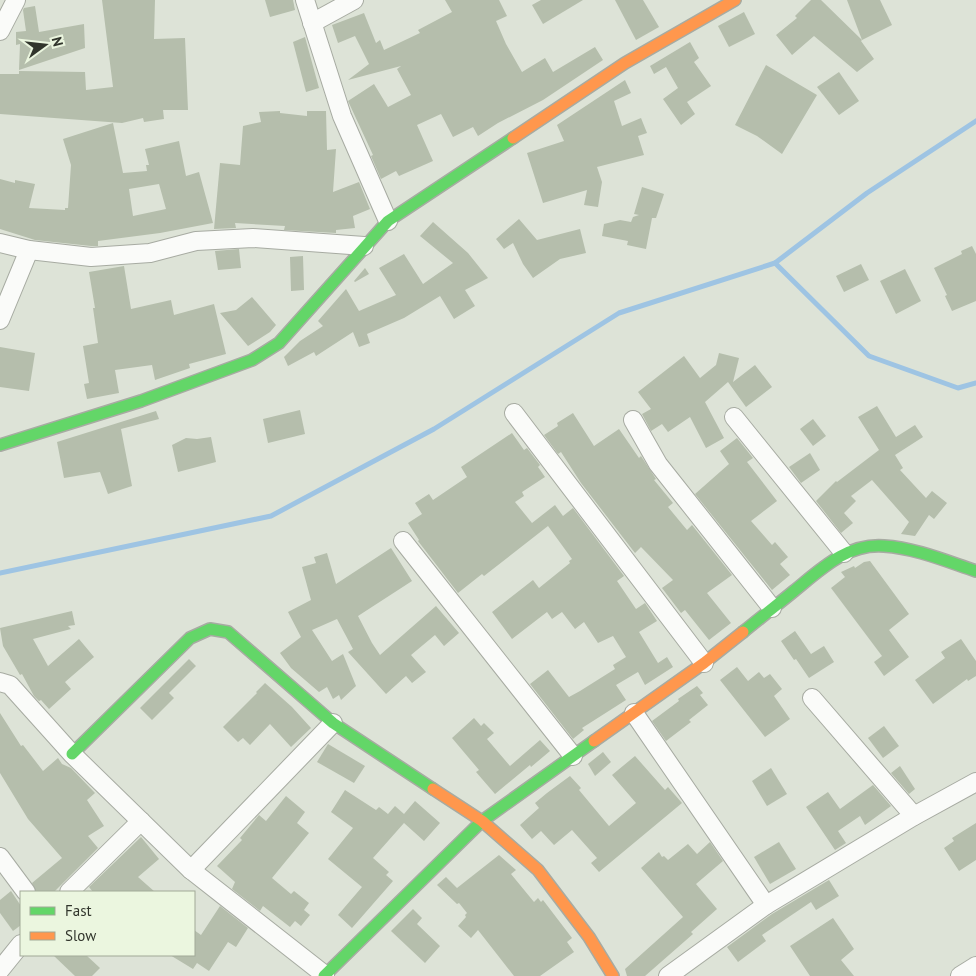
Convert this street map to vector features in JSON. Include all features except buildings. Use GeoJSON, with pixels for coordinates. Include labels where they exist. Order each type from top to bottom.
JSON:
{"type":"FeatureCollection","features":[{"type":"Feature","properties":{"kind":"street"},"geometry":{"type":"LineString","coordinates":[[0,31],[16,0]]}},
{"type":"Feature","properties":{"kind":"street"},"geometry":{"type":"LineString","coordinates":[[304,0],[342,116],[388,220]]}},
{"type":"Feature","properties":{"kind":"street"},"geometry":{"type":"LineString","coordinates":[[312,23],[354,0]]}},
{"type":"Feature","properties":{"kind":"street"},"geometry":{"type":"LineString","coordinates":[[0,445],[141,401],[252,360],[279,343],[388,220],[625,63],[734,0]]}},
{"type":"Feature","properties":{"kind":"street"},"geometry":{"type":"LineString","coordinates":[[0,243],[29,250],[91,257],[150,252],[196,241],[253,238],[364,246]]}},
{"type":"Feature","properties":{"kind":"street"},"geometry":{"type":"LineString","coordinates":[[0,320],[29,250]]}},
{"type":"Feature","properties":{"kind":"street"},"geometry":{"type":"LineString","coordinates":[[514,413],[704,663]]}},
{"type":"Feature","properties":{"kind":"street"},"geometry":{"type":"LineString","coordinates":[[734,417],[844,553]]}},
{"type":"Feature","properties":{"kind":"street"},"geometry":{"type":"LineString","coordinates":[[633,420],[658,464],[772,608]]}},
{"type":"Feature","properties":{"kind":"street"},"geometry":{"type":"LineString","coordinates":[[403,541],[573,756]]}},
{"type":"Feature","properties":{"kind":"street"},"geometry":{"type":"LineString","coordinates":[[0,682],[10,685],[72,754],[191,870],[325,975],[482,822],[704,663],[826,564],[844,553],[870,546],[897,547],[976,571]]}},
{"type":"Feature","properties":{"kind":"street"},"geometry":{"type":"LineString","coordinates":[[72,754],[190,638],[210,629],[228,632],[333,722],[482,822],[538,870],[588,937],[613,976]]}},
{"type":"Feature","properties":{"kind":"street"},"geometry":{"type":"LineString","coordinates":[[812,698],[914,816]]}},
{"type":"Feature","properties":{"kind":"street"},"geometry":{"type":"LineString","coordinates":[[634,713],[766,905]]}},
{"type":"Feature","properties":{"kind":"street"},"geometry":{"type":"LineString","coordinates":[[191,870],[333,722]]}},
{"type":"Feature","properties":{"kind":"street"},"geometry":{"type":"LineString","coordinates":[[668,976],[766,905],[914,816],[976,782]]}},
{"type":"Feature","properties":{"kind":"street"},"geometry":{"type":"LineString","coordinates":[[70,891],[141,821]]}},
{"type":"Feature","properties":{"kind":"street"},"geometry":{"type":"LineString","coordinates":[[0,857],[25,891]]}},
{"type":"Feature","properties":{"kind":"street"},"geometry":{"type":"LineString","coordinates":[[0,970],[20,945]]}},
{"type":"Feature","properties":{"kind":"street"},"geometry":{"type":"LineString","coordinates":[[960,976],[976,966]]}},
{"type":"Feature","properties":{"kind":"waterway"},"geometry":{"type":"LineString","coordinates":[[0,573],[271,516],[434,429],[619,313],[775,263],[867,193],[976,121]]}},
{"type":"Feature","properties":{"kind":"waterway"},"geometry":{"type":"LineString","coordinates":[[775,263],[869,356],[958,388],[976,383]]}},
{"type":"Feature","properties":{"kind":"traffic: fast"},"geometry":{"type":"LineString","coordinates":[[0,445],[141,401],[252,360],[279,343],[388,221],[513,138]]}},
{"type":"Feature","properties":{"kind":"traffic: fast"},"geometry":{"type":"LineString","coordinates":[[743,632],[824,567],[846,553],[858,549],[871,546],[907,549],[976,571]]}},
{"type":"Feature","properties":{"kind":"traffic: fast"},"geometry":{"type":"LineString","coordinates":[[72,754],[190,638],[210,629],[228,632],[333,723],[433,789]]}},
{"type":"Feature","properties":{"kind":"traffic: fast"},"geometry":{"type":"LineString","coordinates":[[324,976],[482,821],[594,741]]}},
{"type":"Feature","properties":{"kind":"traffic: slow"},"geometry":{"type":"LineString","coordinates":[[513,138],[625,63],[735,0]]}},
{"type":"Feature","properties":{"kind":"traffic: slow"},"geometry":{"type":"LineString","coordinates":[[594,741],[704,663],[743,632]]}},
{"type":"Feature","properties":{"kind":"traffic: slow"},"geometry":{"type":"LineString","coordinates":[[433,789],[482,821],[538,870],[589,937],[613,976]]}}]}
